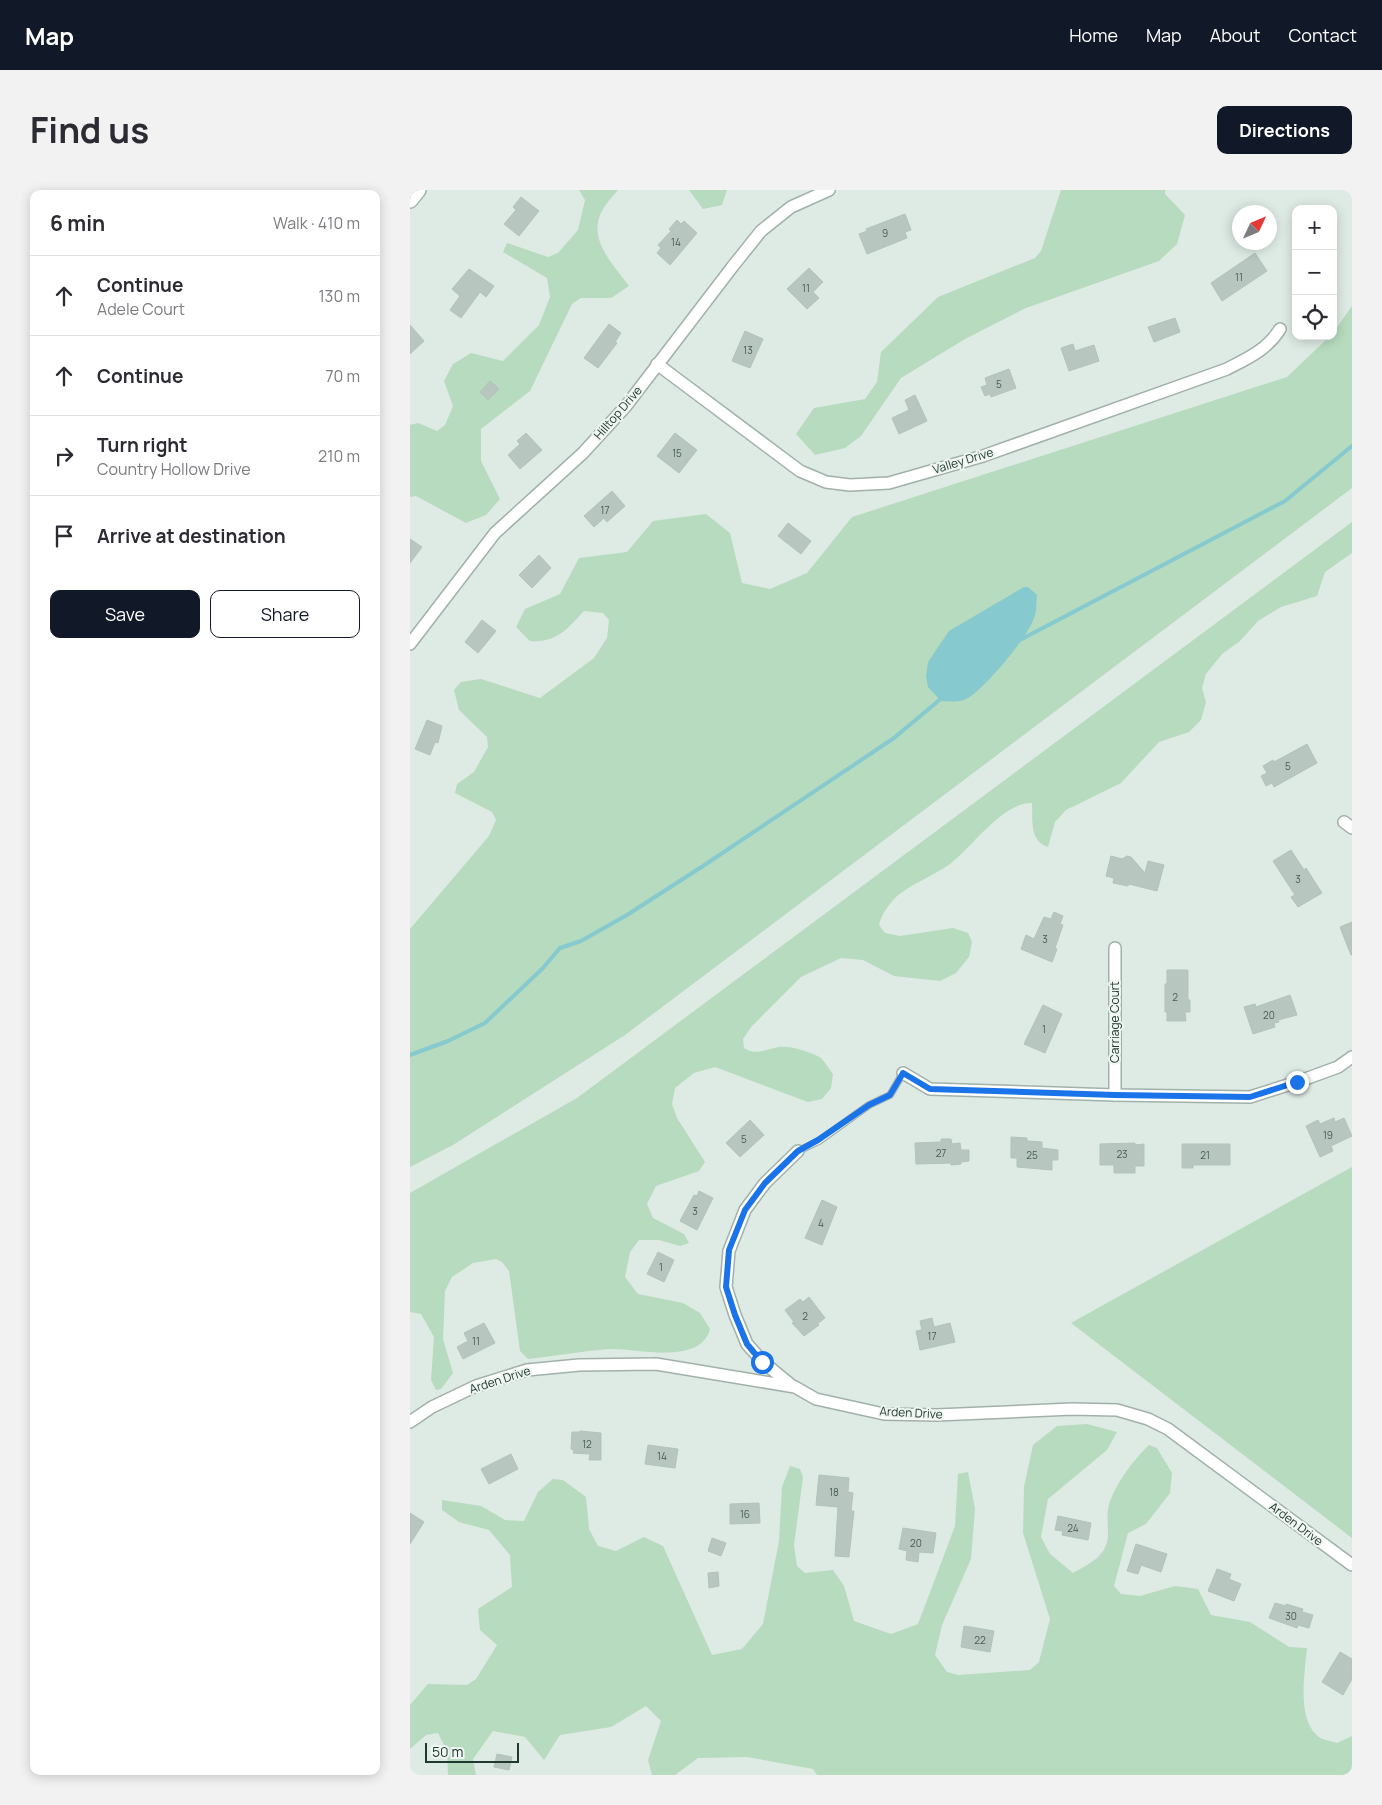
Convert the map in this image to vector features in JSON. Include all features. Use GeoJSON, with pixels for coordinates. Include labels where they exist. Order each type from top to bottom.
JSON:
{"type":"FeatureCollection","features":[{"type":"Feature","properties":{"kind":"street"},"geometry":{"type":"LineString","coordinates":[[410,200],[418,190]]}},
{"type":"Feature","properties":{"kind":"street","name":"Hilltop Drive"},"geometry":{"type":"LineString","coordinates":[[410,644],[495,533],[583,453],[626,406],[761,231],[791,207],[829,190]]}},
{"type":"Feature","properties":{"kind":"street","name":"Valley Drive"},"geometry":{"type":"LineString","coordinates":[[658,364],[800,471],[826,482],[850,485],[889,483],[982,456],[1227,369],[1258,353],[1272,341],[1280,329]]}},
{"type":"Feature","properties":{"kind":"street","name":"Carriage Court"},"geometry":{"type":"LineString","coordinates":[[1115,948],[1115,1095]]}},
{"type":"Feature","properties":{"kind":"street"},"geometry":{"type":"LineString","coordinates":[[903,1073],[930,1089],[1250,1097],[1338,1067],[1352,1057]]}},
{"type":"Feature","properties":{"kind":"street"},"geometry":{"type":"LineString","coordinates":[[795,1387],[762,1362],[747,1344],[726,1287],[729,1250],[745,1210],[765,1183],[798,1151]]}},
{"type":"Feature","properties":{"kind":"street","name":"Arden Drive"},"geometry":{"type":"LineString","coordinates":[[410,1422],[432,1407],[476,1386],[527,1370],[579,1365],[656,1364],[795,1387],[816,1399],[884,1414],[937,1415],[1072,1409],[1117,1410],[1148,1419],[1168,1429],[1352,1565]]}},
{"type":"Feature","properties":{"kind":"lane"},"geometry":{"type":"LineString","coordinates":[[798,1151],[818,1140],[869,1105],[890,1095],[903,1073]]}},
{"type":"Feature","properties":{"kind":"green space"},"geometry":{"type":"Polygon","coordinates":[[[579,190],[618,190],[603,209],[599,220],[599,240],[603,250],[629,286],[611,298],[581,298],[572,304],[530,391],[481,429],[481,461],[500,499],[486,515],[466,523],[416,496],[410,497],[410,425],[418,423],[437,431],[445,425],[453,406],[444,381],[453,364],[471,353],[503,361],[539,325],[550,297],[547,278],[503,252],[507,243],[548,257],[558,253],[578,230],[585,200],[579,190]]]}},
{"type":"Feature","properties":{"kind":"green space"},"geometry":{"type":"Polygon","coordinates":[[[689,190],[727,190],[722,205],[703,209],[689,190]]]}},
{"type":"Feature","properties":{"kind":"green space"},"geometry":{"type":"Polygon","coordinates":[[[1061,190],[1165,190],[1165,194],[1185,215],[1177,244],[1159,261],[1026,308],[965,339],[901,378],[861,436],[845,448],[815,455],[796,434],[814,408],[865,399],[877,382],[881,352],[938,297],[1035,258],[1041,251],[1061,190]]]}},
{"type":"Feature","properties":{"kind":"green space"},"geometry":{"type":"Polygon","coordinates":[[[1352,306],[1352,488],[625,1035],[453,1145],[410,1167],[410,929],[489,836],[496,820],[492,812],[455,793],[457,784],[474,772],[488,747],[487,737],[459,710],[454,690],[461,682],[481,679],[540,698],[594,658],[607,638],[609,620],[603,613],[584,611],[561,633],[547,640],[530,641],[516,627],[525,609],[560,594],[579,558],[627,552],[653,521],[706,514],[730,533],[742,583],[770,589],[807,573],[852,517],[1287,377],[1326,340],[1337,340],[1337,327],[1352,306]]]}},
{"type":"Feature","properties":{"kind":"green space"},"geometry":{"type":"Polygon","coordinates":[[[1352,522],[1352,553],[1325,572],[1317,596],[1281,607],[1258,621],[1240,641],[1222,654],[1206,674],[1202,688],[1206,702],[1201,720],[1189,732],[1159,742],[1121,783],[1066,810],[1055,822],[1048,847],[1042,844],[1035,835],[1032,822],[1032,803],[1021,805],[999,817],[950,864],[910,887],[894,899],[880,921],[879,925],[885,933],[900,936],[953,928],[968,933],[972,942],[969,957],[956,973],[940,981],[894,976],[863,960],[841,958],[801,977],[752,1026],[743,1039],[744,1048],[748,1050],[757,1052],[779,1047],[789,1047],[806,1051],[821,1058],[833,1074],[831,1088],[822,1099],[808,1102],[715,1067],[694,1073],[675,1088],[672,1104],[677,1118],[705,1162],[699,1171],[656,1186],[647,1204],[653,1218],[684,1234],[689,1243],[680,1246],[659,1240],[639,1240],[630,1252],[625,1277],[638,1294],[683,1303],[700,1313],[710,1329],[704,1340],[694,1348],[681,1351],[651,1352],[609,1349],[528,1359],[520,1351],[509,1271],[502,1262],[496,1259],[473,1263],[452,1277],[445,1291],[443,1339],[453,1373],[441,1389],[436,1390],[431,1380],[434,1337],[421,1314],[410,1312],[410,1193],[577,1098],[1352,522]]]}},
{"type":"Feature","properties":{"kind":"green space"},"geometry":{"type":"Polygon","coordinates":[[[1352,1167],[1352,1538],[1071,1323],[1352,1167]]]}},
{"type":"Feature","properties":{"kind":"green space"},"geometry":{"type":"Polygon","coordinates":[[[1087,1424],[1117,1432],[1107,1450],[1048,1499],[1041,1537],[1050,1554],[1073,1573],[1096,1559],[1107,1543],[1108,1509],[1114,1492],[1124,1474],[1143,1451],[1149,1445],[1157,1448],[1172,1473],[1170,1493],[1146,1524],[1128,1533],[1114,1586],[1121,1594],[1140,1596],[1175,1586],[1198,1589],[1211,1615],[1250,1622],[1289,1647],[1307,1648],[1304,1695],[1307,1719],[1312,1729],[1323,1739],[1337,1743],[1352,1736],[1352,1775],[817,1775],[813,1769],[747,1757],[698,1758],[675,1775],[652,1775],[648,1760],[661,1721],[646,1706],[611,1727],[560,1735],[544,1760],[525,1737],[493,1731],[473,1759],[476,1775],[448,1775],[447,1751],[438,1733],[426,1735],[410,1749],[410,1705],[428,1684],[467,1685],[476,1679],[497,1645],[480,1630],[478,1609],[512,1587],[510,1555],[489,1530],[459,1522],[442,1510],[442,1500],[481,1506],[505,1520],[524,1521],[538,1492],[553,1479],[563,1480],[586,1497],[589,1529],[598,1546],[616,1551],[644,1537],[663,1546],[712,1655],[742,1649],[763,1624],[779,1541],[782,1487],[790,1466],[800,1469],[803,1477],[794,1545],[797,1566],[805,1573],[833,1570],[844,1586],[854,1621],[891,1634],[918,1624],[955,1526],[958,1474],[968,1472],[975,1509],[971,1559],[942,1625],[935,1655],[947,1672],[958,1675],[1030,1670],[1039,1662],[1050,1619],[1023,1533],[1024,1487],[1033,1445],[1057,1426],[1087,1424]]]}},
{"type":"Feature","properties":{"kind":"water"},"geometry":{"type":"Polygon","coordinates":[[[1024,587],[1028,587],[1037,595],[1035,616],[1024,637],[985,684],[968,698],[958,701],[941,701],[928,687],[926,676],[928,662],[949,631],[1024,587]]]}},
{"type":"Feature","properties":{"kind":"building"},"geometry":{"type":"Polygon","coordinates":[[[521,197],[539,211],[519,236],[504,224],[516,210],[513,207],[521,197]]]}},
{"type":"Feature","properties":{"kind":"building"},"geometry":{"type":"Polygon","coordinates":[[[905,214],[911,230],[905,232],[907,238],[867,254],[859,234],[867,231],[866,229],[905,214]]]}},
{"type":"Feature","properties":{"kind":"building"},"geometry":{"type":"Polygon","coordinates":[[[677,220],[681,224],[684,221],[697,233],[670,265],[657,253],[661,248],[658,245],[671,231],[669,229],[677,220]]]}},
{"type":"Feature","properties":{"kind":"building"},"geometry":{"type":"Polygon","coordinates":[[[1255,253],[1267,271],[1222,301],[1211,283],[1255,253]]]}},
{"type":"Feature","properties":{"kind":"building"},"geometry":{"type":"Polygon","coordinates":[[[809,268],[823,282],[813,292],[819,298],[807,309],[787,289],[809,268]]]}},
{"type":"Feature","properties":{"kind":"building"},"geometry":{"type":"Polygon","coordinates":[[[469,269],[494,286],[486,297],[480,292],[461,318],[450,310],[460,296],[452,289],[469,269]]]}},
{"type":"Feature","properties":{"kind":"building"},"geometry":{"type":"Polygon","coordinates":[[[1175,318],[1180,332],[1154,342],[1148,327],[1175,318]]]}},
{"type":"Feature","properties":{"kind":"building"},"geometry":{"type":"Polygon","coordinates":[[[609,324],[621,333],[615,342],[617,343],[598,368],[584,358],[609,324]]]}},
{"type":"Feature","properties":{"kind":"building"},"geometry":{"type":"Polygon","coordinates":[[[410,325],[424,341],[410,354],[410,325]]]}},
{"type":"Feature","properties":{"kind":"building"},"geometry":{"type":"Polygon","coordinates":[[[745,331],[763,339],[750,368],[732,361],[745,331]]]}},
{"type":"Feature","properties":{"kind":"building"},"geometry":{"type":"Polygon","coordinates":[[[1073,344],[1075,351],[1094,345],[1099,361],[1069,371],[1061,348],[1073,344]]]}},
{"type":"Feature","properties":{"kind":"building"},"geometry":{"type":"Polygon","coordinates":[[[1009,369],[1016,388],[991,397],[990,394],[985,396],[981,387],[987,385],[985,378],[1009,369]]]}},
{"type":"Feature","properties":{"kind":"building"},"geometry":{"type":"Polygon","coordinates":[[[490,381],[499,389],[488,400],[480,392],[490,381]]]}},
{"type":"Feature","properties":{"kind":"building"},"geometry":{"type":"Polygon","coordinates":[[[915,395],[927,421],[899,434],[892,418],[909,410],[905,400],[915,395]]]}},
{"type":"Feature","properties":{"kind":"building"},"geometry":{"type":"Polygon","coordinates":[[[526,433],[542,450],[520,469],[508,455],[520,444],[517,441],[526,433]]]}},
{"type":"Feature","properties":{"kind":"building"},"geometry":{"type":"Polygon","coordinates":[[[675,433],[697,450],[679,473],[657,456],[675,433]]]}},
{"type":"Feature","properties":{"kind":"building"},"geometry":{"type":"Polygon","coordinates":[[[612,491],[625,506],[607,522],[604,518],[594,527],[584,516],[612,491]]]}},
{"type":"Feature","properties":{"kind":"building"},"geometry":{"type":"Polygon","coordinates":[[[788,523],[811,541],[801,554],[778,536],[788,523]]]}},
{"type":"Feature","properties":{"kind":"building"},"geometry":{"type":"Polygon","coordinates":[[[410,539],[422,547],[410,563],[410,539]]]}},
{"type":"Feature","properties":{"kind":"building"},"geometry":{"type":"Polygon","coordinates":[[[539,555],[551,568],[532,588],[519,575],[539,555]]]}},
{"type":"Feature","properties":{"kind":"building"},"geometry":{"type":"Polygon","coordinates":[[[482,620],[496,631],[478,653],[465,642],[482,620]]]}},
{"type":"Feature","properties":{"kind":"building"},"geometry":{"type":"Polygon","coordinates":[[[427,720],[442,726],[438,743],[435,742],[430,755],[415,749],[427,720]]]}},
{"type":"Feature","properties":{"kind":"building"},"geometry":{"type":"Polygon","coordinates":[[[1307,744],[1317,763],[1274,787],[1272,783],[1266,786],[1261,776],[1267,773],[1263,766],[1307,744]]]}},
{"type":"Feature","properties":{"kind":"building"},"geometry":{"type":"Polygon","coordinates":[[[1291,850],[1304,870],[1306,868],[1322,893],[1298,907],[1291,897],[1295,895],[1273,861],[1291,850]]]}},
{"type":"Feature","properties":{"kind":"building"},"geometry":{"type":"Polygon","coordinates":[[[1111,856],[1122,859],[1127,856],[1131,857],[1145,873],[1148,861],[1164,865],[1157,891],[1129,884],[1128,886],[1113,883],[1114,878],[1106,876],[1111,856]]]}},
{"type":"Feature","properties":{"kind":"building"},"geometry":{"type":"Polygon","coordinates":[[[1054,912],[1063,916],[1060,924],[1063,925],[1052,962],[1021,949],[1026,935],[1034,939],[1044,917],[1051,919],[1054,912]]]}},
{"type":"Feature","properties":{"kind":"building"},"geometry":{"type":"Polygon","coordinates":[[[1352,922],[1352,955],[1351,955],[1340,927],[1352,922]]]}},
{"type":"Feature","properties":{"kind":"building"},"geometry":{"type":"Polygon","coordinates":[[[1167,970],[1188,970],[1190,1012],[1185,1012],[1186,1021],[1167,1021],[1167,1012],[1165,1012],[1165,984],[1167,984],[1167,970]]]}},
{"type":"Feature","properties":{"kind":"building"},"geometry":{"type":"Polygon","coordinates":[[[1290,995],[1297,1015],[1278,1020],[1279,1022],[1274,1023],[1275,1027],[1253,1034],[1244,1007],[1255,1004],[1256,1007],[1290,995]]]}},
{"type":"Feature","properties":{"kind":"building"},"geometry":{"type":"Polygon","coordinates":[[[1043,1005],[1062,1014],[1045,1053],[1024,1044],[1043,1005]]]}},
{"type":"Feature","properties":{"kind":"building"},"geometry":{"type":"Polygon","coordinates":[[[1334,1118],[1335,1122],[1344,1118],[1352,1136],[1331,1146],[1333,1151],[1320,1157],[1306,1126],[1318,1120],[1320,1124],[1334,1118]]]}},
{"type":"Feature","properties":{"kind":"building"},"geometry":{"type":"Polygon","coordinates":[[[750,1120],[764,1135],[740,1157],[726,1143],[750,1120]]]}},
{"type":"Feature","properties":{"kind":"building"},"geometry":{"type":"Polygon","coordinates":[[[1011,1137],[1027,1138],[1027,1141],[1042,1142],[1042,1148],[1058,1150],[1058,1160],[1052,1160],[1052,1170],[1017,1167],[1017,1158],[1011,1158],[1011,1137]]]}},
{"type":"Feature","properties":{"kind":"building"},"geometry":{"type":"Polygon","coordinates":[[[941,1139],[951,1139],[952,1144],[960,1143],[961,1150],[969,1150],[969,1161],[951,1165],[951,1163],[916,1164],[915,1143],[941,1142],[941,1139]]]}},
{"type":"Feature","properties":{"kind":"building"},"geometry":{"type":"Polygon","coordinates":[[[1135,1143],[1135,1145],[1144,1144],[1144,1166],[1135,1166],[1135,1173],[1114,1173],[1114,1165],[1100,1165],[1100,1144],[1135,1143]]]}},
{"type":"Feature","properties":{"kind":"building"},"geometry":{"type":"Polygon","coordinates":[[[1182,1144],[1230,1144],[1230,1165],[1193,1165],[1193,1168],[1182,1168],[1182,1144]]]}},
{"type":"Feature","properties":{"kind":"building"},"geometry":{"type":"Polygon","coordinates":[[[699,1191],[713,1198],[697,1230],[680,1221],[694,1195],[697,1196],[699,1191]]]}},
{"type":"Feature","properties":{"kind":"building"},"geometry":{"type":"Polygon","coordinates":[[[822,1200],[837,1207],[822,1245],[805,1238],[822,1200]]]}},
{"type":"Feature","properties":{"kind":"building"},"geometry":{"type":"Polygon","coordinates":[[[658,1252],[674,1260],[664,1282],[647,1274],[658,1252]]]}},
{"type":"Feature","properties":{"kind":"building"},"geometry":{"type":"Polygon","coordinates":[[[809,1297],[825,1318],[804,1336],[792,1323],[794,1322],[785,1310],[800,1299],[803,1302],[809,1297]]]}},
{"type":"Feature","properties":{"kind":"building"},"geometry":{"type":"Polygon","coordinates":[[[932,1318],[934,1327],[950,1323],[955,1342],[920,1350],[916,1331],[922,1330],[920,1321],[932,1318]]]}},
{"type":"Feature","properties":{"kind":"building"},"geometry":{"type":"Polygon","coordinates":[[[484,1323],[495,1343],[463,1359],[457,1347],[468,1341],[464,1333],[484,1323]]]}},
{"type":"Feature","properties":{"kind":"building"},"geometry":{"type":"Polygon","coordinates":[[[572,1432],[601,1433],[601,1460],[589,1460],[590,1454],[573,1453],[574,1450],[571,1449],[572,1432]]]}},
{"type":"Feature","properties":{"kind":"building"},"geometry":{"type":"Polygon","coordinates":[[[648,1445],[678,1449],[675,1468],[645,1464],[648,1445]]]}},
{"type":"Feature","properties":{"kind":"building"},"geometry":{"type":"Polygon","coordinates":[[[511,1454],[518,1469],[489,1484],[481,1469],[511,1454]]]}},
{"type":"Feature","properties":{"kind":"building"},"geometry":{"type":"Polygon","coordinates":[[[819,1475],[849,1478],[848,1492],[853,1493],[851,1511],[854,1511],[849,1557],[835,1556],[838,1507],[816,1505],[819,1475]]]}},
{"type":"Feature","properties":{"kind":"building"},"geometry":{"type":"Polygon","coordinates":[[[759,1503],[760,1523],[730,1524],[730,1504],[759,1503]]]}},
{"type":"Feature","properties":{"kind":"building"},"geometry":{"type":"Polygon","coordinates":[[[410,1513],[424,1522],[410,1544],[410,1513]]]}},
{"type":"Feature","properties":{"kind":"building"},"geometry":{"type":"Polygon","coordinates":[[[1058,1516],[1091,1523],[1088,1540],[1062,1535],[1063,1531],[1055,1530],[1058,1516]]]}},
{"type":"Feature","properties":{"kind":"building"},"geometry":{"type":"Polygon","coordinates":[[[903,1528],[936,1533],[933,1553],[919,1552],[918,1562],[906,1560],[907,1551],[899,1549],[903,1528]]]}},
{"type":"Feature","properties":{"kind":"building"},"geometry":{"type":"Polygon","coordinates":[[[712,1538],[726,1543],[721,1556],[708,1551],[712,1538]]]}},
{"type":"Feature","properties":{"kind":"building"},"geometry":{"type":"Polygon","coordinates":[[[1136,1544],[1167,1554],[1161,1572],[1141,1565],[1138,1574],[1127,1571],[1136,1544]]]}},
{"type":"Feature","properties":{"kind":"building"},"geometry":{"type":"Polygon","coordinates":[[[1217,1569],[1231,1574],[1229,1579],[1241,1584],[1234,1601],[1208,1591],[1217,1569]]]}},
{"type":"Feature","properties":{"kind":"building"},"geometry":{"type":"Polygon","coordinates":[[[718,1572],[719,1586],[709,1588],[708,1573],[718,1572]]]}},
{"type":"Feature","properties":{"kind":"building"},"geometry":{"type":"Polygon","coordinates":[[[1275,1603],[1303,1609],[1302,1612],[1313,1615],[1309,1628],[1298,1625],[1297,1628],[1269,1618],[1275,1603]]]}},
{"type":"Feature","properties":{"kind":"building"},"geometry":{"type":"Polygon","coordinates":[[[964,1626],[994,1631],[990,1652],[961,1647],[964,1626]]]}},
{"type":"Feature","properties":{"kind":"building"},"geometry":{"type":"Polygon","coordinates":[[[1340,1652],[1352,1659],[1352,1679],[1343,1695],[1322,1682],[1340,1652]]]}},
{"type":"Feature","properties":{"kind":"building"},"geometry":{"type":"Polygon","coordinates":[[[497,1754],[512,1757],[509,1770],[494,1767],[497,1754]]]}},
{"type":"Feature","properties":{"kind":"waterway"},"geometry":{"type":"LineString","coordinates":[[1018,641],[1285,501],[1352,446]]}},
{"type":"Feature","properties":{"kind":"waterway"},"geometry":{"type":"LineString","coordinates":[[410,1055],[448,1041],[485,1023],[542,969],[560,948],[581,941],[627,915],[703,866],[894,738],[943,697]]}},
{"type":"Feature","properties":{"kind":"route"},"geometry":{"type":"LineString","coordinates":[[762,1362],[747,1344],[726,1287],[729,1250],[745,1210],[765,1183],[798,1151],[818,1140],[869,1105],[890,1095],[903,1073],[930,1089],[1115,1095],[1250,1097],[1297,1082]]}}]}
